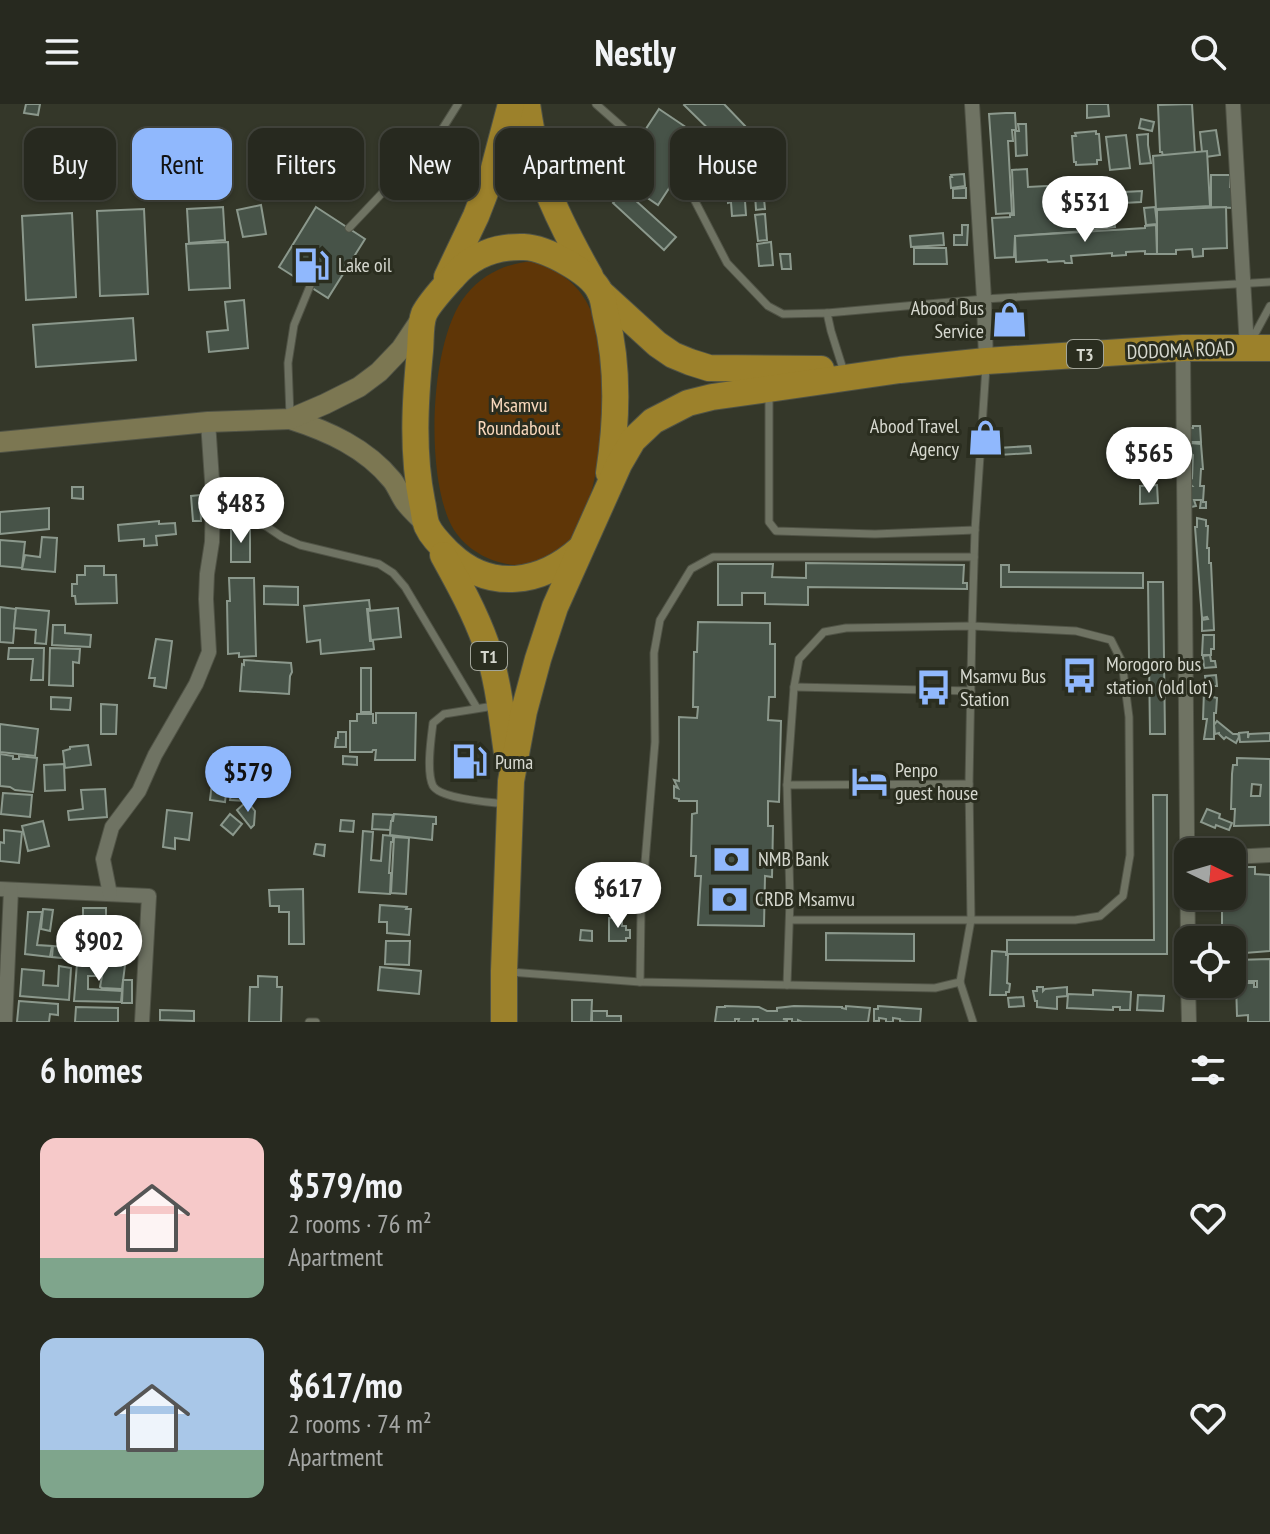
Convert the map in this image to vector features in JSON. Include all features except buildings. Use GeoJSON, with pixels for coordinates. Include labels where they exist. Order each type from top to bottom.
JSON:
{"type":"FeatureCollection","features":[{"type":"Feature","properties":{"kind":"highway","name":"T1"},"geometry":{"type":"LineString","coordinates":[[511,104],[493,172],[476,216],[431,305],[415,405],[420,492],[431,533],[479,625],[497,685],[488,707],[511,793]]}},
{"type":"Feature","properties":{"kind":"highway","name":"T1"},"geometry":{"type":"LineString","coordinates":[[504,1022],[511,793],[524,711],[555,607],[599,511],[609,471],[617,402],[611,333],[597,288],[558,216],[544,182],[527,104]]}},
{"type":"Feature","properties":{"kind":"highway"},"geometry":{"type":"LineString","coordinates":[[431,305],[456,273],[474,259],[492,250],[513,247],[531,247],[564,260],[597,288]]}},
{"type":"Feature","properties":{"kind":"highway","name":"DODOMA ROAD"},"geometry":{"type":"LineString","coordinates":[[597,288],[657,344],[673,355],[709,368],[900,370]]}},
{"type":"Feature","properties":{"kind":"highway","name":"DODOMA ROAD"},"geometry":{"type":"LineString","coordinates":[[599,511],[633,440],[653,421],[688,403],[712,397],[986,361],[1183,348],[1259,348]]}},
{"type":"Feature","properties":{"kind":"highway"},"geometry":{"type":"LineString","coordinates":[[431,533],[456,560],[470,569],[485,576],[510,579],[521,580],[554,569],[583,547]]}},
{"type":"Feature","properties":{"kind":"main road"},"geometry":{"type":"LineString","coordinates":[[0,442],[208,422],[290,419],[359,387],[379,372],[401,349],[431,305]]}},
{"type":"Feature","properties":{"kind":"main road"},"geometry":{"type":"LineString","coordinates":[[290,419],[332,434],[355,447],[393,481],[405,502],[431,533]]}},
{"type":"Feature","properties":{"kind":"street"},"geometry":{"type":"LineString","coordinates":[[972,104],[986,361]]}},
{"type":"Feature","properties":{"kind":"street"},"geometry":{"type":"LineString","coordinates":[[1233,104],[1244,282],[1259,348]]}},
{"type":"Feature","properties":{"kind":"street"},"geometry":{"type":"LineString","coordinates":[[1183,348],[1187,838]]}},
{"type":"Feature","properties":{"kind":"street"},"geometry":{"type":"LineString","coordinates":[[110,894],[103,859],[112,827],[139,791],[155,755],[196,684],[209,652],[206,599],[212,542],[213,485],[208,422]]}},
{"type":"Feature","properties":{"kind":"street"},"geometry":{"type":"LineString","coordinates":[[1246,856],[1270,855]]}},
{"type":"Feature","properties":{"kind":"street"},"geometry":{"type":"LineString","coordinates":[[5,1022],[5,889],[149,896],[142,1022]]}},
{"type":"Feature","properties":{"kind":"street"},"geometry":{"type":"LineString","coordinates":[[1188,998],[1189,1022]]}},
{"type":"Feature","properties":{"kind":"lane"},"geometry":{"type":"LineString","coordinates":[[349,228],[441,131],[458,104]]}},
{"type":"Feature","properties":{"kind":"lane"},"geometry":{"type":"LineString","coordinates":[[596,104],[623,128]]}},
{"type":"Feature","properties":{"kind":"lane"},"geometry":{"type":"LineString","coordinates":[[694,200],[727,263],[768,306],[783,314],[1270,282]]}},
{"type":"Feature","properties":{"kind":"lane"},"geometry":{"type":"LineString","coordinates":[[290,419],[288,363],[294,325],[310,286]]}},
{"type":"Feature","properties":{"kind":"lane"},"geometry":{"type":"LineString","coordinates":[[1259,348],[1270,306]]}},
{"type":"Feature","properties":{"kind":"lane"},"geometry":{"type":"LineString","coordinates":[[827,313],[843,369]]}},
{"type":"Feature","properties":{"kind":"lane"},"geometry":{"type":"LineString","coordinates":[[973,1022],[960,982],[971,920],[969,784],[972,626],[986,361]]}},
{"type":"Feature","properties":{"kind":"lane"},"geometry":{"type":"LineString","coordinates":[[769,389],[769,522],[776,531],[875,534],[975,530]]}},
{"type":"Feature","properties":{"kind":"lane"},"geometry":{"type":"LineString","coordinates":[[213,485],[226,499],[282,537],[300,545],[365,559],[393,573],[488,707],[444,714],[433,723],[432,785],[449,796],[511,793]]}},
{"type":"Feature","properties":{"kind":"lane"},"geometry":{"type":"LineString","coordinates":[[640,982],[641,911],[655,742],[654,653],[660,620],[691,569],[713,557],[974,557]]}},
{"type":"Feature","properties":{"kind":"lane"},"geometry":{"type":"LineString","coordinates":[[787,985],[790,920],[787,785],[794,687],[799,659],[824,632],[846,628],[972,626],[1076,631],[1111,640],[1122,662],[1129,717],[1130,855],[1123,896],[1100,916],[1075,920],[790,920]]}},
{"type":"Feature","properties":{"kind":"lane"},"geometry":{"type":"LineString","coordinates":[[794,687],[971,691]]}},
{"type":"Feature","properties":{"kind":"lane"},"geometry":{"type":"LineString","coordinates":[[787,785],[969,784]]}},
{"type":"Feature","properties":{"kind":"lane"},"geometry":{"type":"LineString","coordinates":[[504,971],[640,982],[935,988],[960,982]]}},
{"type":"Feature","properties":{"kind":"lane"},"geometry":{"type":"LineString","coordinates":[[309,1022],[316,1022]]}},
{"type":"Feature","properties":{"kind":"green space","name":"Msamvu Roundabout"},"geometry":{"type":"Polygon","coordinates":[[[534,261],[564,276],[586,301],[595,323],[600,351],[602,417],[594,483],[576,532],[565,546],[550,557],[533,564],[515,565],[481,555],[454,530],[444,508],[438,479],[435,411],[444,343],[466,295],[497,270],[534,261]]]}},
{"type":"Feature","properties":{"kind":"place","name":"Lake oil"},"geometry":{"type":"Point","coordinates":[312,265]}},
{"type":"Feature","properties":{"kind":"place","name":"Abood Bus Service"},"geometry":{"type":"Point","coordinates":[1010,319]}},
{"type":"Feature","properties":{"kind":"place","name":"Abood Travel Agency"},"geometry":{"type":"Point","coordinates":[985,438]}},
{"type":"Feature","properties":{"kind":"place","name":"Morogoro bus station (old lot)"},"geometry":{"type":"Point","coordinates":[1080,675]}},
{"type":"Feature","properties":{"kind":"place","name":"Msamvu Bus Station"},"geometry":{"type":"Point","coordinates":[934,687]}},
{"type":"Feature","properties":{"kind":"place","name":"Puma"},"geometry":{"type":"Point","coordinates":[469,762]}},
{"type":"Feature","properties":{"kind":"place","name":"Penpo guest house"},"geometry":{"type":"Point","coordinates":[869,781]}},
{"type":"Feature","properties":{"kind":"place","name":"NMB Bank"},"geometry":{"type":"Point","coordinates":[732,859]}},
{"type":"Feature","properties":{"kind":"place","name":"CRDB Msamvu"},"geometry":{"type":"Point","coordinates":[729,899]}}]}
